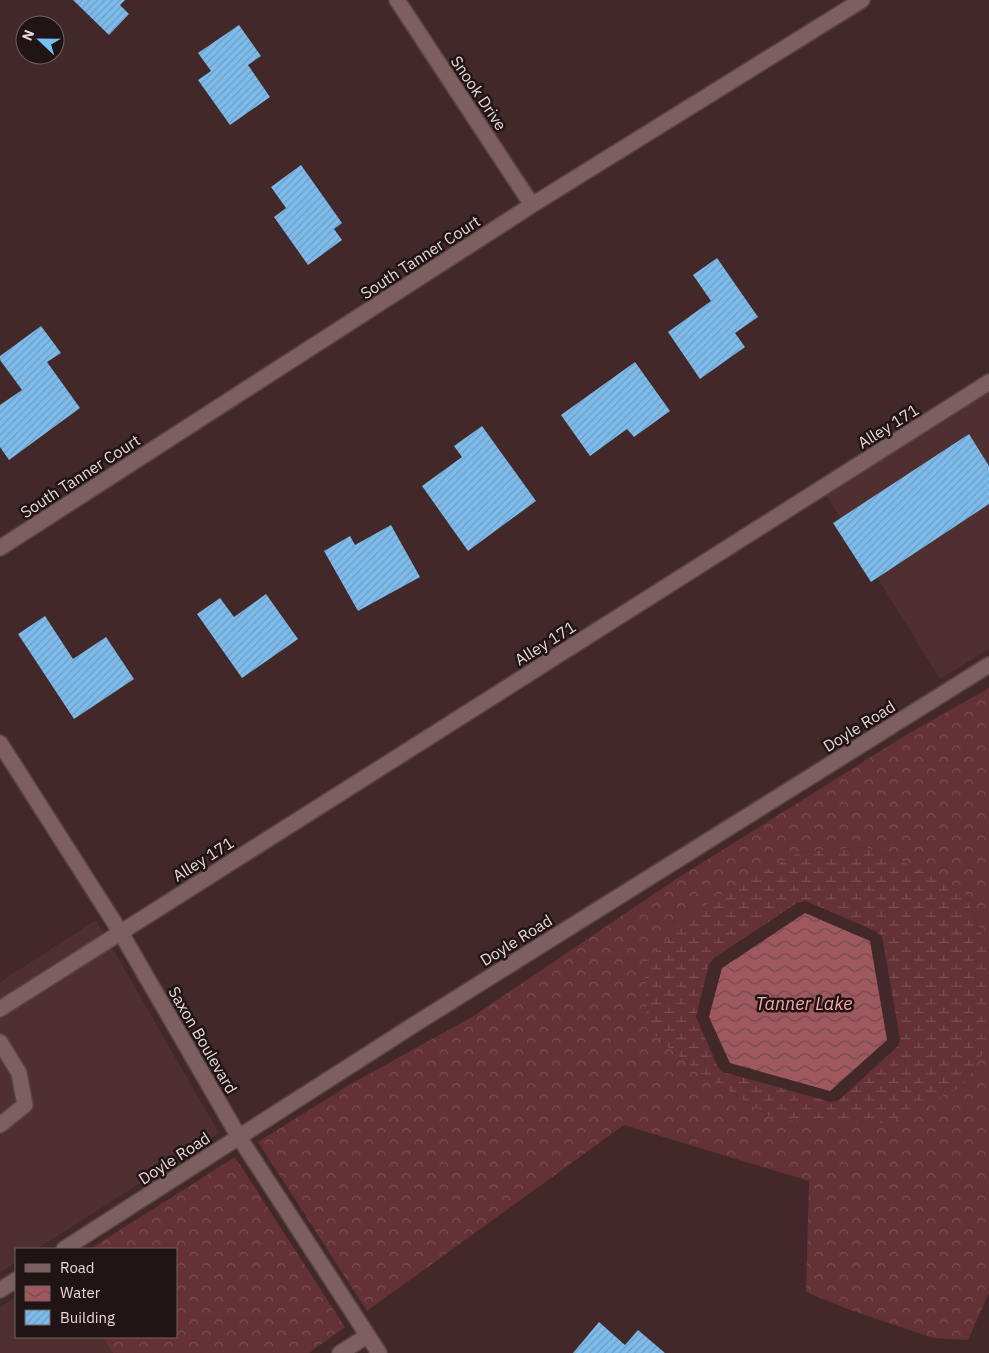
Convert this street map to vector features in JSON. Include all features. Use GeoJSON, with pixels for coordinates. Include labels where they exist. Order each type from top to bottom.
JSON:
{"type":"FeatureCollection","features":[{"type":"Feature","properties":{"kind":"main road","name":"Snook Drive"},"geometry":{"type":"LineString","coordinates":[[397,0],[532,205]]}},
{"type":"Feature","properties":{"kind":"main road","name":"South Tanner Court"},"geometry":{"type":"LineString","coordinates":[[0,548],[532,205],[862,0]]}},
{"type":"Feature","properties":{"kind":"main road","name":"Alley 171"},"geometry":{"type":"LineString","coordinates":[[0,1010],[989,382]]}},
{"type":"Feature","properties":{"kind":"main road","name":"Doyle Road"},"geometry":{"type":"LineString","coordinates":[[66,1248],[432,1014],[989,665]]}},
{"type":"Feature","properties":{"kind":"main road","name":"Saxon Boulevard"},"geometry":{"type":"LineString","coordinates":[[0,743],[121,933],[239,1137],[378,1353]]}},
{"type":"Feature","properties":{"kind":"main road"},"geometry":{"type":"LineString","coordinates":[[0,1042],[19,1073],[25,1106],[0,1125]]}},
{"type":"Feature","properties":{"kind":"main road"},"geometry":{"type":"LineString","coordinates":[[0,1290],[15,1281]]}},
{"type":"Feature","properties":{"kind":"main road"},"geometry":{"type":"LineString","coordinates":[[340,1353],[367,1336]]}},
{"type":"Feature","properties":{"kind":"shaded area"},"geometry":{"type":"Polygon","coordinates":[[[989,381],[989,649],[940,679],[826,495],[989,381]]]}},
{"type":"Feature","properties":{"kind":"shaded area"},"geometry":{"type":"Polygon","coordinates":[[[96,920],[219,1133],[39,1248],[15,1248],[15,1263],[0,1273],[0,982],[96,920]]]}},
{"type":"Feature","properties":{"kind":"shaded area"},"geometry":{"type":"Polygon","coordinates":[[[15,1298],[15,1338],[103,1338],[113,1353],[0,1353],[0,1307],[15,1298]]]}},
{"type":"Feature","properties":{"kind":"green space"},"geometry":{"type":"Polygon","coordinates":[[[989,688],[989,951],[964,892],[897,859],[866,847],[800,852],[647,1029],[698,1072],[776,1120],[963,1086],[989,1044],[989,1293],[968,1340],[933,1338],[850,1310],[806,1292],[809,1181],[624,1125],[367,1311],[258,1142],[349,1085],[472,1017],[676,879],[906,735],[989,688]]]}},
{"type":"Feature","properties":{"kind":"green space"},"geometry":{"type":"Polygon","coordinates":[[[866,847],[897,859],[964,892],[989,951],[989,1044],[963,1086],[887,1123],[776,1120],[698,1072],[647,1029],[645,962],[694,911],[800,852],[866,847]],[[806,901],[797,903],[714,958],[709,964],[696,1017],[718,1067],[723,1072],[831,1102],[839,1100],[898,1046],[900,1039],[882,936],[875,931],[806,901]]]}},
{"type":"Feature","properties":{"kind":"green space"},"geometry":{"type":"Polygon","coordinates":[[[235,1157],[345,1327],[309,1353],[113,1353],[103,1338],[178,1338],[178,1248],[92,1248],[235,1157]]]}},
{"type":"Feature","properties":{"kind":"water","name":"Tanner Lake"},"geometry":{"type":"Polygon","coordinates":[[[805,913],[870,941],[887,1040],[830,1091],[730,1063],[709,1017],[722,968],[805,913]]]}},
{"type":"Feature","properties":{"kind":"building"},"geometry":{"type":"Polygon","coordinates":[[[73,0],[125,0],[120,5],[129,14],[109,35],[73,0]]]}},
{"type":"Feature","properties":{"kind":"building"},"geometry":{"type":"Polygon","coordinates":[[[239,25],[261,56],[248,65],[270,97],[230,125],[198,80],[211,71],[198,53],[239,25]]]}},
{"type":"Feature","properties":{"kind":"building"},"geometry":{"type":"Polygon","coordinates":[[[301,165],[342,223],[334,229],[342,240],[308,265],[274,217],[286,208],[271,187],[301,165]]]}},
{"type":"Feature","properties":{"kind":"building"},"geometry":{"type":"Polygon","coordinates":[[[717,258],[758,317],[735,333],[745,347],[700,379],[668,332],[711,301],[693,275],[717,258]]]}},
{"type":"Feature","properties":{"kind":"building"},"geometry":{"type":"Polygon","coordinates":[[[41,326],[61,353],[47,362],[80,408],[9,460],[0,447],[0,405],[22,390],[0,360],[0,356],[41,326]]]}},
{"type":"Feature","properties":{"kind":"building"},"geometry":{"type":"Polygon","coordinates":[[[635,362],[670,411],[634,437],[627,429],[590,456],[561,415],[635,362]]]}},
{"type":"Feature","properties":{"kind":"building"},"geometry":{"type":"Polygon","coordinates":[[[482,426],[536,501],[468,551],[422,486],[462,457],[454,446],[482,426]]]}},
{"type":"Feature","properties":{"kind":"building"},"geometry":{"type":"Polygon","coordinates":[[[969,434],[989,466],[989,504],[871,582],[833,523],[969,434]]]}},
{"type":"Feature","properties":{"kind":"building"},"geometry":{"type":"Polygon","coordinates":[[[391,525],[420,577],[358,611],[324,551],[350,536],[355,545],[391,525]]]}},
{"type":"Feature","properties":{"kind":"building"},"geometry":{"type":"Polygon","coordinates":[[[266,594],[298,639],[242,678],[197,614],[220,598],[234,617],[266,594]]]}},
{"type":"Feature","properties":{"kind":"building"},"geometry":{"type":"Polygon","coordinates":[[[45,616],[73,659],[106,637],[134,679],[74,719],[18,634],[45,616]]]}},
{"type":"Feature","properties":{"kind":"building"},"geometry":{"type":"Polygon","coordinates":[[[599,1322],[625,1345],[638,1330],[665,1353],[573,1353],[599,1322]]]}}]}
